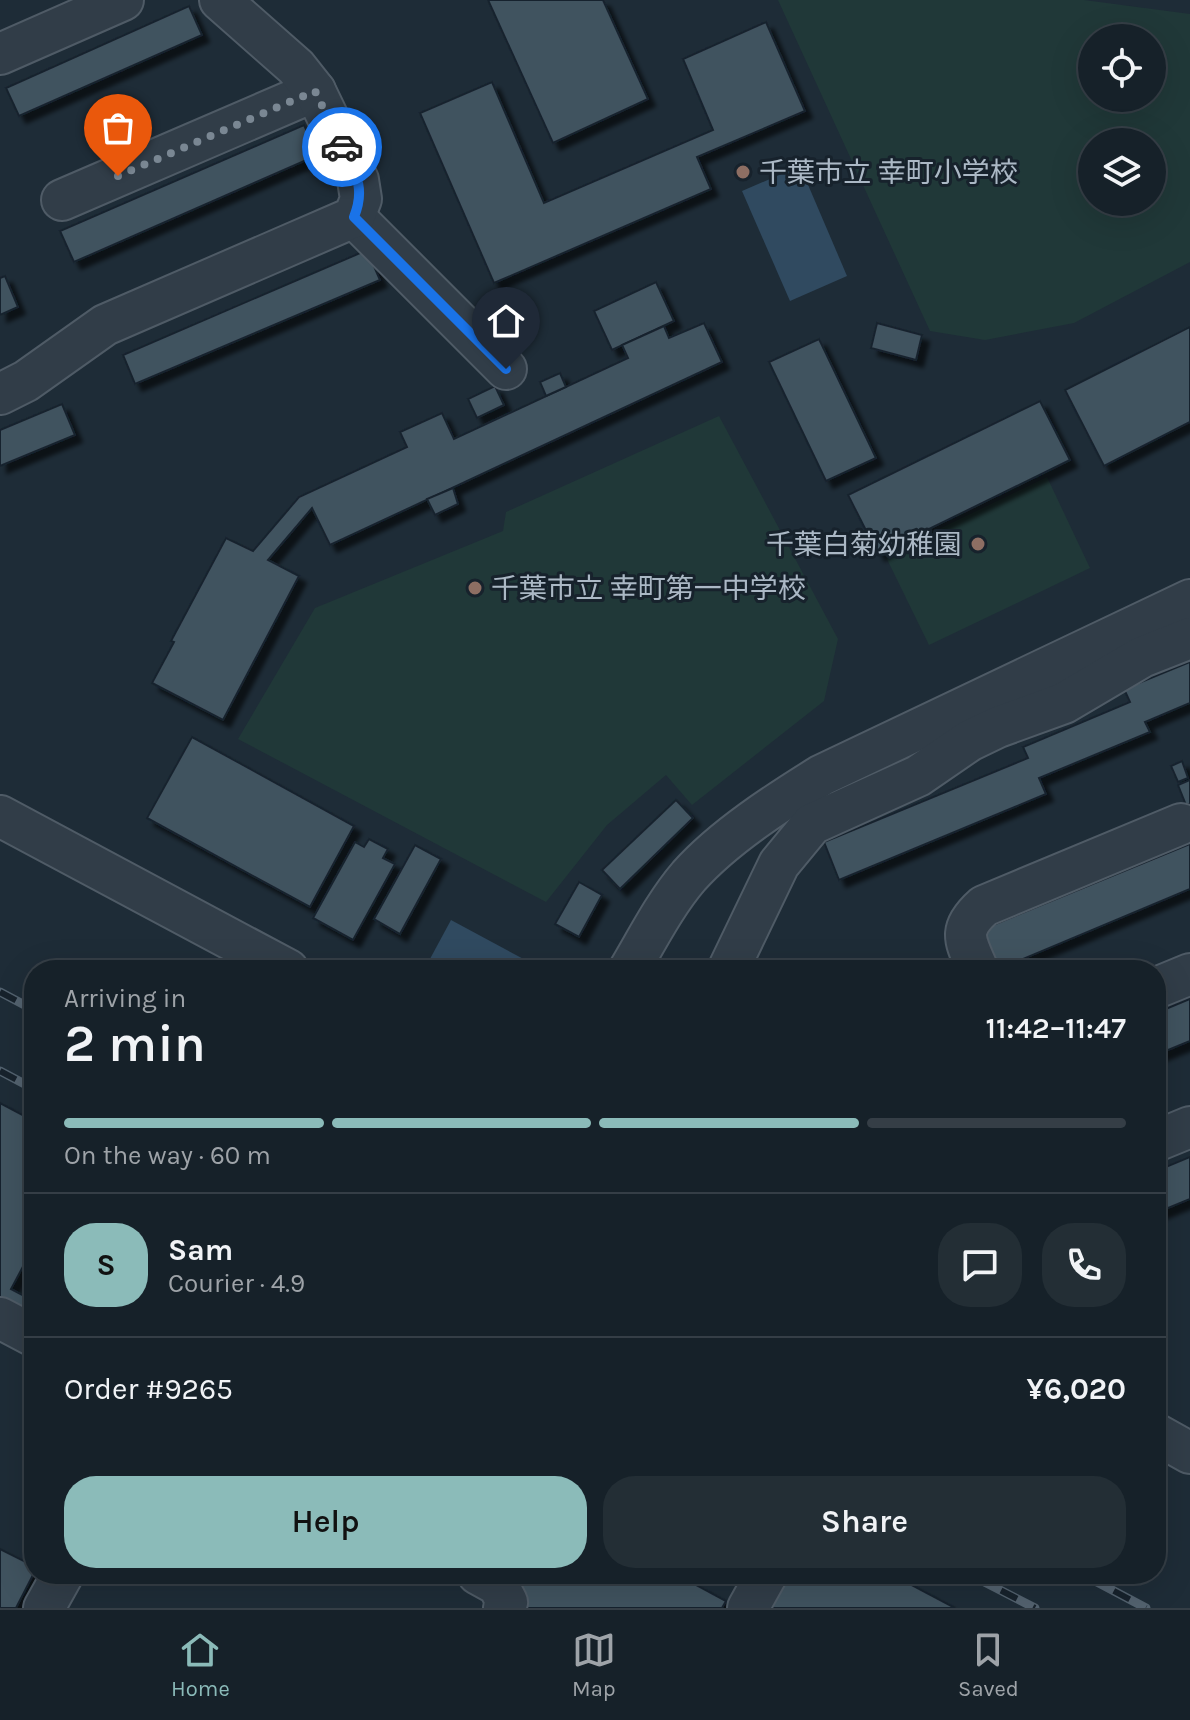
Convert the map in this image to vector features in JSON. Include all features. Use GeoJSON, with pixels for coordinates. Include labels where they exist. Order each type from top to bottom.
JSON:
{"type":"FeatureCollection","features":[{"type":"Feature","properties":{"kind":"street"},"geometry":{"type":"LineString","coordinates":[[0,54],[123,0]]}},
{"type":"Feature","properties":{"kind":"street"},"geometry":{"type":"LineString","coordinates":[[0,394],[26,381],[105,325],[354,217],[361,199],[358,180],[315,91],[296,67],[220,0]]}},
{"type":"Feature","properties":{"kind":"street"},"geometry":{"type":"LineString","coordinates":[[62,200],[315,91]]}},
{"type":"Feature","properties":{"kind":"street"},"geometry":{"type":"LineString","coordinates":[[354,217],[506,369]]}},
{"type":"Feature","properties":{"kind":"street"},"geometry":{"type":"LineString","coordinates":[[645,960],[665,908],[690,874],[778,803],[822,775],[1190,600]]}},
{"type":"Feature","properties":{"kind":"street"},"geometry":{"type":"LineString","coordinates":[[733,960],[779,864],[812,824],[918,776],[969,741],[1064,703],[1142,657],[1190,638]]}},
{"type":"Feature","properties":{"kind":"street"},"geometry":{"type":"LineString","coordinates":[[0,816],[269,960]]}},
{"type":"Feature","properties":{"kind":"street"},"geometry":{"type":"LineString","coordinates":[[974,960],[966,943],[965,931],[971,918],[984,906],[1181,824]]}},
{"type":"Feature","properties":{"kind":"street"},"geometry":{"type":"LineString","coordinates":[[1166,984],[1190,974]]}},
{"type":"Feature","properties":{"kind":"street"},"geometry":{"type":"LineString","coordinates":[[1166,1137],[1190,1127]]}},
{"type":"Feature","properties":{"kind":"street"},"geometry":{"type":"LineString","coordinates":[[0,1318],[24,1331]]}},
{"type":"Feature","properties":{"kind":"street"},"geometry":{"type":"LineString","coordinates":[[1166,1440],[1190,1453]]}},
{"type":"Feature","properties":{"kind":"street"},"geometry":{"type":"LineString","coordinates":[[44,1608],[57,1584]]}},
{"type":"Feature","properties":{"kind":"street"},"geometry":{"type":"LineString","coordinates":[[496,1584],[507,1602],[504,1608]]}},
{"type":"Feature","properties":{"kind":"street"},"geometry":{"type":"LineString","coordinates":[[748,1608],[761,1584]]}},
{"type":"Feature","properties":{"kind":"green space"},"geometry":{"type":"Polygon","coordinates":[[[778,0],[1084,0],[1190,14],[1190,262],[1074,323],[985,340],[930,331],[778,0]]]}},
{"type":"Feature","properties":{"kind":"green space"},"geometry":{"type":"Polygon","coordinates":[[[719,416],[838,639],[824,701],[692,805],[666,775],[607,825],[546,902],[238,739],[315,608],[503,531],[506,512],[719,416]]]}},
{"type":"Feature","properties":{"kind":"green space"},"geometry":{"type":"Polygon","coordinates":[[[1047,477],[1090,568],[929,645],[885,555],[1047,477]]]}},
{"type":"Feature","properties":{"kind":"water"},"geometry":{"type":"Polygon","coordinates":[[[800,166],[847,276],[790,301],[742,191],[800,166]]]}},
{"type":"Feature","properties":{"kind":"water"},"geometry":{"type":"Polygon","coordinates":[[[451,920],[525,960],[429,960],[451,920]]]}},
{"type":"Feature","properties":{"kind":"building"},"geometry":{"type":"Polygon","coordinates":[[[488,0],[603,0],[648,99],[553,143],[488,0]]]}},
{"type":"Feature","properties":{"kind":"building"},"geometry":{"type":"Polygon","coordinates":[[[189,6],[202,35],[19,116],[6,88],[189,6]]]}},
{"type":"Feature","properties":{"kind":"building"},"geometry":{"type":"Polygon","coordinates":[[[766,22],[805,111],[697,157],[711,189],[494,283],[420,113],[492,82],[544,203],[713,130],[683,59],[766,22]]]}},
{"type":"Feature","properties":{"kind":"building"},"geometry":{"type":"Polygon","coordinates":[[[304,125],[318,155],[74,262],[60,231],[304,125]]]}},
{"type":"Feature","properties":{"kind":"building"},"geometry":{"type":"Polygon","coordinates":[[[367,250],[380,280],[135,384],[123,355],[367,250]]]}},
{"type":"Feature","properties":{"kind":"building"},"geometry":{"type":"Polygon","coordinates":[[[5,276],[18,307],[0,315],[0,278],[5,276]]]}},
{"type":"Feature","properties":{"kind":"building"},"geometry":{"type":"Polygon","coordinates":[[[656,282],[674,321],[612,350],[594,311],[656,282]]]}},
{"type":"Feature","properties":{"kind":"building"},"geometry":{"type":"Polygon","coordinates":[[[704,323],[722,362],[330,545],[312,508],[268,560],[299,576],[223,720],[152,683],[226,538],[253,551],[299,497],[407,447],[400,432],[442,413],[454,439],[628,358],[622,345],[664,326],[669,338],[704,323]]]}},
{"type":"Feature","properties":{"kind":"building"},"geometry":{"type":"Polygon","coordinates":[[[877,323],[922,335],[916,360],[871,348],[877,323]]]}},
{"type":"Feature","properties":{"kind":"building"},"geometry":{"type":"Polygon","coordinates":[[[1190,327],[1190,422],[1104,466],[1065,390],[1190,327]]]}},
{"type":"Feature","properties":{"kind":"building"},"geometry":{"type":"Polygon","coordinates":[[[819,339],[876,458],[826,481],[769,362],[819,339]]]}},
{"type":"Feature","properties":{"kind":"building"},"geometry":{"type":"Polygon","coordinates":[[[560,373],[566,387],[546,396],[540,382],[560,373]]]}},
{"type":"Feature","properties":{"kind":"building"},"geometry":{"type":"Polygon","coordinates":[[[495,386],[504,405],[477,418],[468,399],[495,386]]]}},
{"type":"Feature","properties":{"kind":"building"},"geometry":{"type":"Polygon","coordinates":[[[1040,401],[1070,460],[878,554],[848,495],[1040,401]]]}},
{"type":"Feature","properties":{"kind":"building"},"geometry":{"type":"Polygon","coordinates":[[[62,404],[75,435],[0,466],[0,430],[62,404]]]}},
{"type":"Feature","properties":{"kind":"building"},"geometry":{"type":"Polygon","coordinates":[[[453,488],[458,504],[435,515],[427,499],[453,488]]]}},
{"type":"Feature","properties":{"kind":"building"},"geometry":{"type":"Polygon","coordinates":[[[1190,662],[1190,703],[1145,722],[1150,732],[1039,778],[1046,794],[839,880],[824,842],[1028,758],[1023,747],[1130,702],[1124,689],[1190,662]]]}},
{"type":"Feature","properties":{"kind":"building"},"geometry":{"type":"Polygon","coordinates":[[[192,737],[354,826],[310,907],[147,818],[192,737]]]}},
{"type":"Feature","properties":{"kind":"building"},"geometry":{"type":"Polygon","coordinates":[[[1182,761],[1188,778],[1178,782],[1171,766],[1182,761]]]}},
{"type":"Feature","properties":{"kind":"building"},"geometry":{"type":"Polygon","coordinates":[[[1190,780],[1190,804],[1186,805],[1178,785],[1190,780]]]}},
{"type":"Feature","properties":{"kind":"building"},"geometry":{"type":"Polygon","coordinates":[[[676,800],[693,818],[620,889],[602,870],[676,800]]]}},
{"type":"Feature","properties":{"kind":"building"},"geometry":{"type":"Polygon","coordinates":[[[369,839],[388,849],[383,858],[395,864],[353,940],[313,918],[355,842],[364,847],[369,839]]]}},
{"type":"Feature","properties":{"kind":"building"},"geometry":{"type":"Polygon","coordinates":[[[1190,844],[1190,889],[1020,960],[995,960],[983,929],[1190,844]]]}},
{"type":"Feature","properties":{"kind":"building"},"geometry":{"type":"Polygon","coordinates":[[[415,845],[441,859],[400,934],[374,919],[415,845]]]}},
{"type":"Feature","properties":{"kind":"building"},"geometry":{"type":"Polygon","coordinates":[[[579,882],[602,895],[579,937],[555,924],[579,882]]]}},
{"type":"Feature","properties":{"kind":"building"},"geometry":{"type":"Polygon","coordinates":[[[1190,999],[1190,1041],[1166,1051],[1166,1009],[1190,999]]]}},
{"type":"Feature","properties":{"kind":"building"},"geometry":{"type":"Polygon","coordinates":[[[0,1103],[24,1116],[24,1265],[11,1289],[24,1296],[24,1320],[0,1307],[0,1103]]]}},
{"type":"Feature","properties":{"kind":"building"},"geometry":{"type":"Polygon","coordinates":[[[1190,1157],[1190,1199],[1166,1209],[1166,1167],[1190,1157]]]}},
{"type":"Feature","properties":{"kind":"building"},"geometry":{"type":"Polygon","coordinates":[[[0,1549],[24,1561],[24,1584],[28,1584],[16,1608],[0,1608],[0,1549]]]}},
{"type":"Feature","properties":{"kind":"building"},"geometry":{"type":"Polygon","coordinates":[[[507,1584],[695,1584],[726,1601],[722,1608],[522,1608],[507,1584]]]}},
{"type":"Feature","properties":{"kind":"building"},"geometry":{"type":"Polygon","coordinates":[[[779,1584],[910,1584],[955,1608],[766,1608],[779,1584]]]}},
{"type":"Feature","properties":{"kind":"railway"},"geometry":{"type":"LineString","coordinates":[[0,992],[24,1005]]}},
{"type":"Feature","properties":{"kind":"railway"},"geometry":{"type":"LineString","coordinates":[[0,1071],[24,1084]]}},
{"type":"Feature","properties":{"kind":"railway"},"geometry":{"type":"LineString","coordinates":[[988,1584],[1035,1608]]}},
{"type":"Feature","properties":{"kind":"railway"},"geometry":{"type":"LineString","coordinates":[[1101,1584],[1146,1608]]}},
{"type":"Feature","properties":{"kind":"way so far"},"geometry":{"type":"LineString","coordinates":[[118,176],[315,91],[342,147]]}},
{"type":"Feature","properties":{"kind":"place","name":"千葉市立 幸町小学校"},"geometry":{"type":"Point","coordinates":[743,172]}},
{"type":"Feature","properties":{"kind":"place","name":"千葉白菊幼稚園"},"geometry":{"type":"Point","coordinates":[978,544]}},
{"type":"Feature","properties":{"kind":"place","name":"千葉市立 幸町第一中学校"},"geometry":{"type":"Point","coordinates":[475,588]}},
{"type":"Feature","properties":{"kind":"route"},"geometry":{"type":"LineString","coordinates":[[342,147],[358,180],[361,199],[354,217],[506,369]]}}]}
